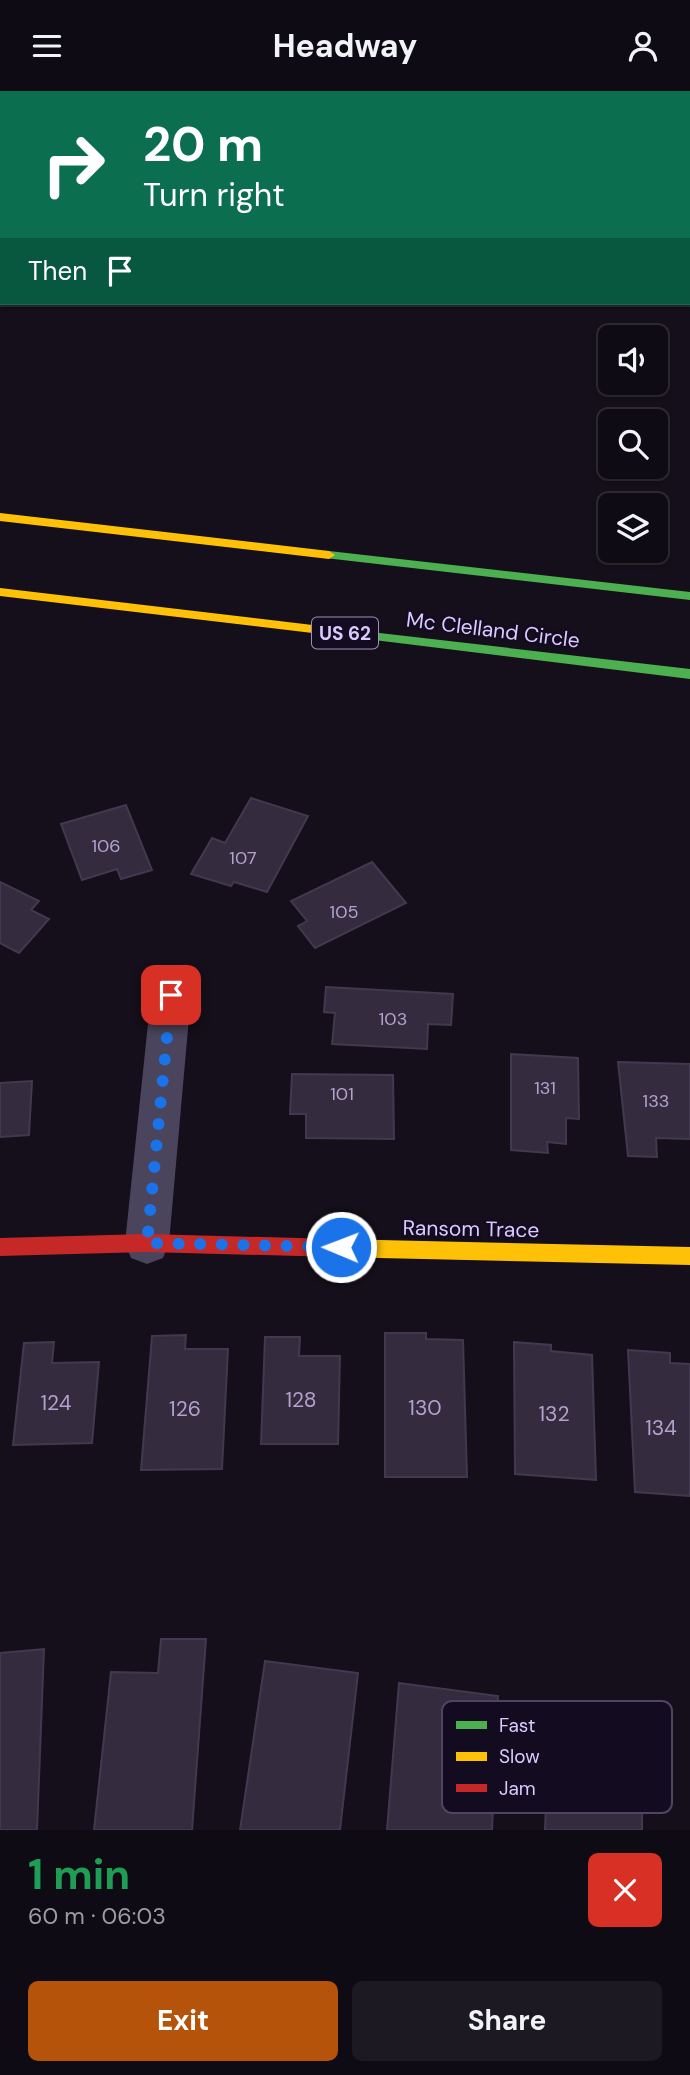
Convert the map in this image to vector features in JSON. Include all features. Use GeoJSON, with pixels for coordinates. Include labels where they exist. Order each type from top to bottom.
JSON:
{"type":"FeatureCollection","features":[{"type":"Feature","properties":{"kind":"main road"},"geometry":{"type":"LineString","coordinates":[[0,517],[690,596]]}},
{"type":"Feature","properties":{"kind":"main road","name":"Mc Clelland Circle"},"geometry":{"type":"LineString","coordinates":[[0,592],[690,674]]}},
{"type":"Feature","properties":{"kind":"main road","name":"Ransom Trace"},"geometry":{"type":"LineString","coordinates":[[0,1247],[147,1243],[690,1256]]}},
{"type":"Feature","properties":{"kind":"street"},"geometry":{"type":"LineString","coordinates":[[147,1243],[171,995]]}},
{"type":"Feature","properties":{"kind":"building"},"geometry":{"type":"Polygon","coordinates":[[[251,798],[308,816],[267,892],[234,882],[231,886],[191,874],[212,838],[225,843],[251,798]]]}},
{"type":"Feature","properties":{"kind":"building"},"geometry":{"type":"Polygon","coordinates":[[[126,805],[152,870],[121,879],[117,869],[82,880],[61,824],[126,805]]]}},
{"type":"Feature","properties":{"kind":"building"},"geometry":{"type":"Polygon","coordinates":[[[372,862],[406,903],[315,948],[298,926],[307,921],[291,901],[372,862]]]}},
{"type":"Feature","properties":{"kind":"building"},"geometry":{"type":"Polygon","coordinates":[[[0,882],[39,901],[31,910],[49,919],[19,953],[0,943],[0,882]]]}},
{"type":"Feature","properties":{"kind":"building"},"geometry":{"type":"Polygon","coordinates":[[[326,987],[453,994],[451,1025],[428,1024],[427,1049],[332,1044],[335,1013],[324,1012],[326,987]]]}},
{"type":"Feature","properties":{"kind":"building"},"geometry":{"type":"Polygon","coordinates":[[[511,1054],[578,1058],[579,1119],[566,1118],[566,1144],[547,1142],[548,1153],[511,1150],[511,1054]]]}},
{"type":"Feature","properties":{"kind":"building"},"geometry":{"type":"Polygon","coordinates":[[[618,1062],[690,1064],[690,1139],[656,1138],[657,1157],[628,1156],[618,1062]]]}},
{"type":"Feature","properties":{"kind":"building"},"geometry":{"type":"Polygon","coordinates":[[[292,1074],[393,1075],[394,1139],[306,1138],[306,1114],[290,1114],[292,1074]]]}},
{"type":"Feature","properties":{"kind":"building"},"geometry":{"type":"Polygon","coordinates":[[[32,1081],[29,1135],[0,1137],[0,1083],[32,1081]]]}},
{"type":"Feature","properties":{"kind":"building"},"geometry":{"type":"Polygon","coordinates":[[[385,1333],[426,1333],[426,1339],[463,1340],[467,1477],[385,1477],[385,1333]]]}},
{"type":"Feature","properties":{"kind":"building"},"geometry":{"type":"Polygon","coordinates":[[[186,1335],[185,1349],[228,1349],[222,1469],[141,1470],[152,1336],[186,1335]]]}},
{"type":"Feature","properties":{"kind":"building"},"geometry":{"type":"Polygon","coordinates":[[[265,1337],[300,1337],[299,1356],[340,1356],[338,1444],[261,1444],[265,1337]]]}},
{"type":"Feature","properties":{"kind":"building"},"geometry":{"type":"Polygon","coordinates":[[[54,1342],[52,1363],[99,1362],[92,1443],[13,1445],[24,1343],[54,1342]]]}},
{"type":"Feature","properties":{"kind":"building"},"geometry":{"type":"Polygon","coordinates":[[[514,1342],[551,1345],[551,1351],[592,1355],[596,1480],[515,1474],[514,1342]]]}},
{"type":"Feature","properties":{"kind":"building"},"geometry":{"type":"Polygon","coordinates":[[[628,1350],[670,1353],[670,1363],[690,1364],[690,1496],[635,1492],[628,1350]]]}},
{"type":"Feature","properties":{"kind":"building"},"geometry":{"type":"Polygon","coordinates":[[[161,1639],[206,1639],[192,1830],[94,1830],[111,1672],[158,1673],[161,1639]]]}},
{"type":"Feature","properties":{"kind":"building"},"geometry":{"type":"Polygon","coordinates":[[[44,1649],[37,1830],[0,1830],[0,1653],[44,1649]]]}},
{"type":"Feature","properties":{"kind":"building"},"geometry":{"type":"Polygon","coordinates":[[[265,1661],[358,1673],[340,1830],[240,1830],[265,1661]]]}},
{"type":"Feature","properties":{"kind":"building"},"geometry":{"type":"Polygon","coordinates":[[[399,1683],[498,1696],[498,1701],[442,1701],[442,1813],[493,1813],[492,1830],[387,1830],[399,1683]]]}},
{"type":"Feature","properties":{"kind":"building"},"geometry":{"type":"Polygon","coordinates":[[[546,1813],[642,1813],[642,1830],[545,1830],[546,1813]]]}},
{"type":"Feature","properties":{"kind":"traffic: fast"},"geometry":{"type":"LineString","coordinates":[[329,555],[690,596]]}},
{"type":"Feature","properties":{"kind":"traffic: fast"},"geometry":{"type":"LineString","coordinates":[[371,636],[690,674]]}},
{"type":"Feature","properties":{"kind":"traffic: slow"},"geometry":{"type":"LineString","coordinates":[[0,517],[329,555]]}},
{"type":"Feature","properties":{"kind":"traffic: slow"},"geometry":{"type":"LineString","coordinates":[[0,592],[371,636]]}},
{"type":"Feature","properties":{"kind":"traffic: slow"},"geometry":{"type":"LineString","coordinates":[[336,1248],[690,1256]]}},
{"type":"Feature","properties":{"kind":"traffic: jam"},"geometry":{"type":"LineString","coordinates":[[0,1247],[147,1243],[336,1248]]}},
{"type":"Feature","properties":{"kind":"route"},"geometry":{"type":"LineString","coordinates":[[171,995],[147,1243],[341,1247]]}}]}
